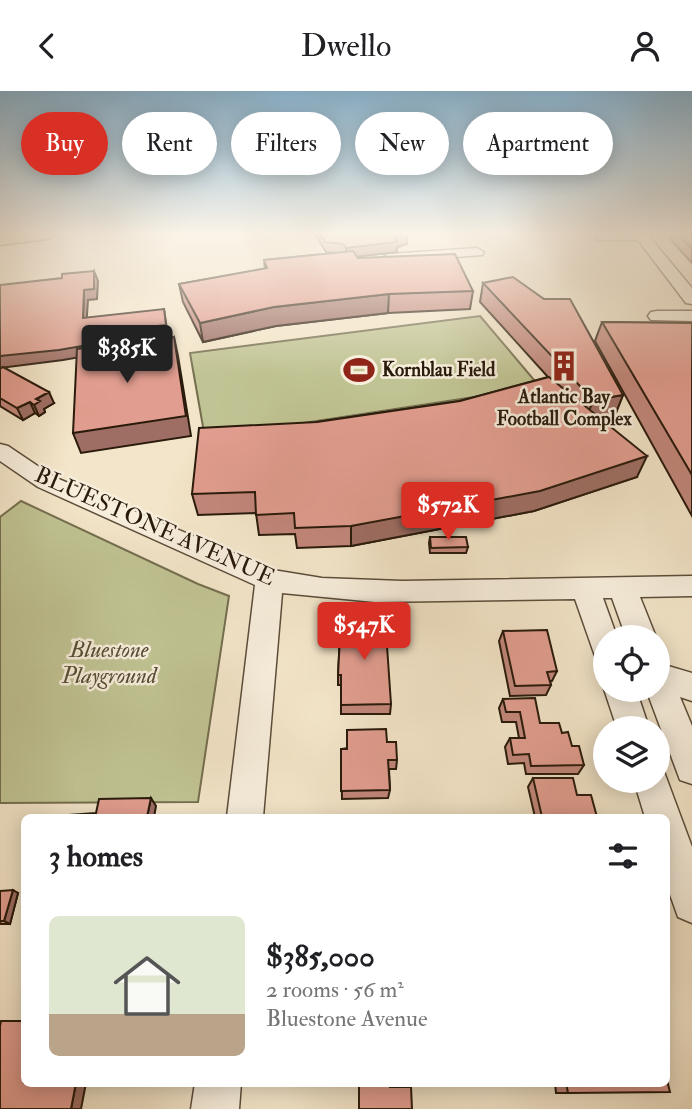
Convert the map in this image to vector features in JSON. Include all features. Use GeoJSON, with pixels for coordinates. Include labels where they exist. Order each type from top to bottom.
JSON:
{"type":"FeatureCollection","features":[{"type":"Feature","properties":{"kind":"street"},"geometry":{"type":"LineString","coordinates":[[685,282],[692,299]]}},
{"type":"Feature","properties":{"kind":"street"},"geometry":{"type":"LineString","coordinates":[[657,316],[692,316]]}},
{"type":"Feature","properties":{"kind":"street","name":"BLUESTONE AVENUE"},"geometry":{"type":"LineString","coordinates":[[0,451],[46,482],[269,580],[340,591],[692,586]]}},
{"type":"Feature","properties":{"kind":"street"},"geometry":{"type":"LineString","coordinates":[[245,814],[269,580]]}},
{"type":"Feature","properties":{"kind":"street"},"geometry":{"type":"LineString","coordinates":[[622,587],[636,625]]}},
{"type":"Feature","properties":{"kind":"street"},"geometry":{"type":"LineString","coordinates":[[586,588],[599,625]]}},
{"type":"Feature","properties":{"kind":"street"},"geometry":{"type":"LineString","coordinates":[[670,681],[692,687]]}},
{"type":"Feature","properties":{"kind":"street"},"geometry":{"type":"LineString","coordinates":[[667,702],[692,768]]}},
{"type":"Feature","properties":{"kind":"street"},"geometry":{"type":"LineString","coordinates":[[654,793],[662,814]]}},
{"type":"Feature","properties":{"kind":"street"},"geometry":{"type":"LineString","coordinates":[[670,837],[692,903]]}},
{"type":"Feature","properties":{"kind":"street"},"geometry":{"type":"LineString","coordinates":[[215,1109],[218,1087]]}},
{"type":"Feature","properties":{"kind":"green space","name":"Kornblau Field"},"geometry":{"type":"Polygon","coordinates":[[[480,316],[540,387],[205,438],[190,353],[480,316]]]}},
{"type":"Feature","properties":{"kind":"green space","name":"Bluestone Playground"},"geometry":{"type":"Polygon","coordinates":[[[21,501],[229,596],[198,802],[0,803],[0,517],[21,501]]]}},
{"type":"Feature","properties":{"kind":"building"},"geometry":{"type":"Polygon","coordinates":[[[31,282],[94,282],[94,289],[84,290],[83,318],[164,309],[166,325],[89,334],[88,345],[0,356],[0,285],[31,282]]]}},
{"type":"Feature","properties":{"kind":"building"},"geometry":{"type":"Polygon","coordinates":[[[193,282],[468,282],[473,291],[389,294],[274,307],[200,323],[179,284],[193,282]]]}},
{"type":"Feature","properties":{"kind":"building"},"geometry":{"type":"Polygon","coordinates":[[[519,282],[544,299],[570,299],[623,395],[593,400],[483,283],[519,282]]]}},
{"type":"Feature","properties":{"kind":"building"},"geometry":{"type":"Polygon","coordinates":[[[602,322],[692,323],[692,475],[602,322]]]}},
{"type":"Feature","properties":{"kind":"building"},"geometry":{"type":"Polygon","coordinates":[[[174,337],[186,416],[73,433],[77,349],[174,337]]]}},
{"type":"Feature","properties":{"kind":"building"},"geometry":{"type":"Polygon","coordinates":[[[3,367],[49,392],[36,399],[40,401],[34,405],[30,402],[17,408],[0,398],[0,369],[3,367]]]}},
{"type":"Feature","properties":{"kind":"building"},"geometry":{"type":"Polygon","coordinates":[[[549,377],[647,456],[540,491],[351,526],[295,528],[294,513],[256,515],[255,492],[192,494],[199,428],[317,422],[460,401],[549,377]]]}},
{"type":"Feature","properties":{"kind":"building"},"geometry":{"type":"Polygon","coordinates":[[[430,537],[466,537],[468,547],[431,548],[430,537]]]}},
{"type":"Feature","properties":{"kind":"building"},"geometry":{"type":"Polygon","coordinates":[[[341,617],[385,617],[391,704],[341,705],[341,675],[338,675],[341,617]]]}},
{"type":"Feature","properties":{"kind":"building"},"geometry":{"type":"Polygon","coordinates":[[[547,630],[557,671],[547,672],[551,685],[515,686],[503,631],[547,630]]]}},
{"type":"Feature","properties":{"kind":"building"},"geometry":{"type":"Polygon","coordinates":[[[535,698],[540,723],[559,723],[562,733],[568,732],[572,746],[579,746],[584,765],[531,766],[529,754],[513,755],[510,738],[525,738],[520,712],[506,712],[503,699],[535,698]]]}},
{"type":"Feature","properties":{"kind":"building"},"geometry":{"type":"Polygon","coordinates":[[[386,729],[387,742],[396,742],[397,760],[388,760],[390,790],[341,791],[341,749],[347,749],[347,730],[386,729]]]}},
{"type":"Feature","properties":{"kind":"building"},"geometry":{"type":"Polygon","coordinates":[[[533,778],[573,778],[577,795],[591,795],[596,814],[541,814],[533,778]]]}},
{"type":"Feature","properties":{"kind":"building"},"geometry":{"type":"Polygon","coordinates":[[[151,798],[148,814],[82,814],[96,813],[99,799],[151,798]]]}},
{"type":"Feature","properties":{"kind":"building"},"geometry":{"type":"Polygon","coordinates":[[[13,890],[4,921],[0,921],[0,891],[13,890]]]}},
{"type":"Feature","properties":{"kind":"building"},"geometry":{"type":"Polygon","coordinates":[[[1,1021],[21,1021],[21,1087],[75,1087],[71,1109],[0,1109],[1,1021]]]}},
{"type":"Feature","properties":{"kind":"building"},"geometry":{"type":"Polygon","coordinates":[[[359,1087],[411,1087],[412,1109],[359,1109],[359,1087]]]}},
{"type":"Feature","properties":{"kind":"building"},"geometry":{"type":"Polygon","coordinates":[[[567,1087],[669,1087],[670,1092],[568,1093],[567,1087]]]}},
{"type":"Feature","properties":{"kind":"place","name":"Atlantic Bay Football Complex"},"geometry":{"type":"Point","coordinates":[564,366]}},
{"type":"Feature","properties":{"kind":"place","name":"Kornblau Field"},"geometry":{"type":"Point","coordinates":[359,370]}}]}
